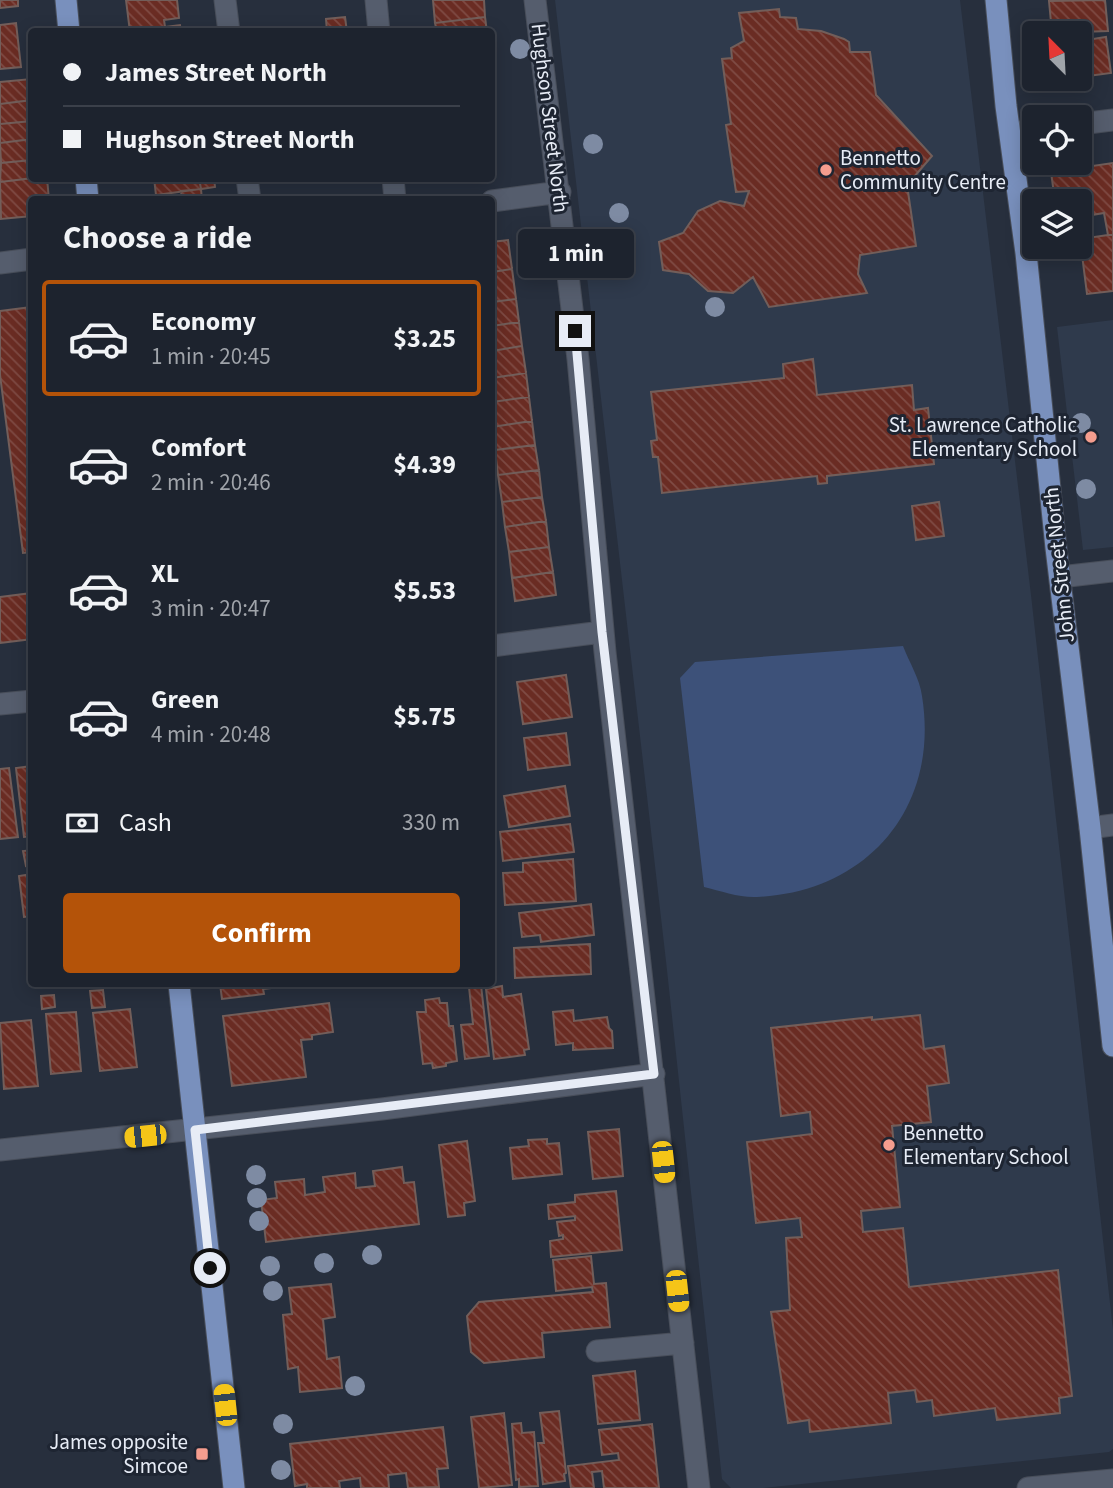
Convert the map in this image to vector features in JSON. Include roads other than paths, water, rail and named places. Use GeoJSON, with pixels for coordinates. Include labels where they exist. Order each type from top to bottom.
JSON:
{"type":"FeatureCollection","features":[{"type":"Feature","properties":{"kind":"main road"},"geometry":{"type":"LineString","coordinates":[[66,0],[69,28]]}},
{"type":"Feature","properties":{"kind":"main road","name":"John Street North"},"geometry":{"type":"LineString","coordinates":[[996,0],[1113,1036]]}},
{"type":"Feature","properties":{"kind":"main road"},"geometry":{"type":"LineString","coordinates":[[179,987],[234,1488]]}},
{"type":"Feature","properties":{"kind":"street"},"geometry":{"type":"LineString","coordinates":[[225,0],[228,28]]}},
{"type":"Feature","properties":{"kind":"street"},"geometry":{"type":"LineString","coordinates":[[376,0],[379,28]]}},
{"type":"Feature","properties":{"kind":"street","name":"Hughson Street North"},"geometry":{"type":"LineString","coordinates":[[535,0],[580,373],[602,632],[699,1488]]}},
{"type":"Feature","properties":{"kind":"street"},"geometry":{"type":"LineString","coordinates":[[1092,123],[1113,120]]}},
{"type":"Feature","properties":{"kind":"street"},"geometry":{"type":"LineString","coordinates":[[1011,133],[1022,132]]}},
{"type":"Feature","properties":{"kind":"street"},"geometry":{"type":"LineString","coordinates":[[495,201],[560,192]]}},
{"type":"Feature","properties":{"kind":"street"},"geometry":{"type":"LineString","coordinates":[[0,263],[28,260]]}},
{"type":"Feature","properties":{"kind":"street"},"geometry":{"type":"LineString","coordinates":[[1060,577],[1113,571]]}},
{"type":"Feature","properties":{"kind":"street"},"geometry":{"type":"LineString","coordinates":[[495,646],[602,632]]}},
{"type":"Feature","properties":{"kind":"street"},"geometry":{"type":"LineString","coordinates":[[0,704],[28,701]]}},
{"type":"Feature","properties":{"kind":"street"},"geometry":{"type":"LineString","coordinates":[[1090,828],[1113,825]]}},
{"type":"Feature","properties":{"kind":"street"},"geometry":{"type":"LineString","coordinates":[[0,1150],[195,1130],[654,1074]]}},
{"type":"Feature","properties":{"kind":"street"},"geometry":{"type":"LineString","coordinates":[[597,1351],[683,1343]]}},
{"type":"Feature","properties":{"kind":"street"},"geometry":{"type":"LineString","coordinates":[[1028,1488],[1113,1480]]}},
{"type":"Feature","properties":{"kind":"place","name":"Bennetto Community Centre"},"geometry":{"type":"Point","coordinates":[826,170]}},
{"type":"Feature","properties":{"kind":"place","name":"St. Lawrence Catholic Elementary School"},"geometry":{"type":"Point","coordinates":[1091,437]}},
{"type":"Feature","properties":{"kind":"place","name":"Bennetto Elementary School"},"geometry":{"type":"Point","coordinates":[889,1145]}},
{"type":"Feature","properties":{"kind":"place","name":"James opposite Simcoe"},"geometry":{"type":"Point","coordinates":[202,1454]}}]}
